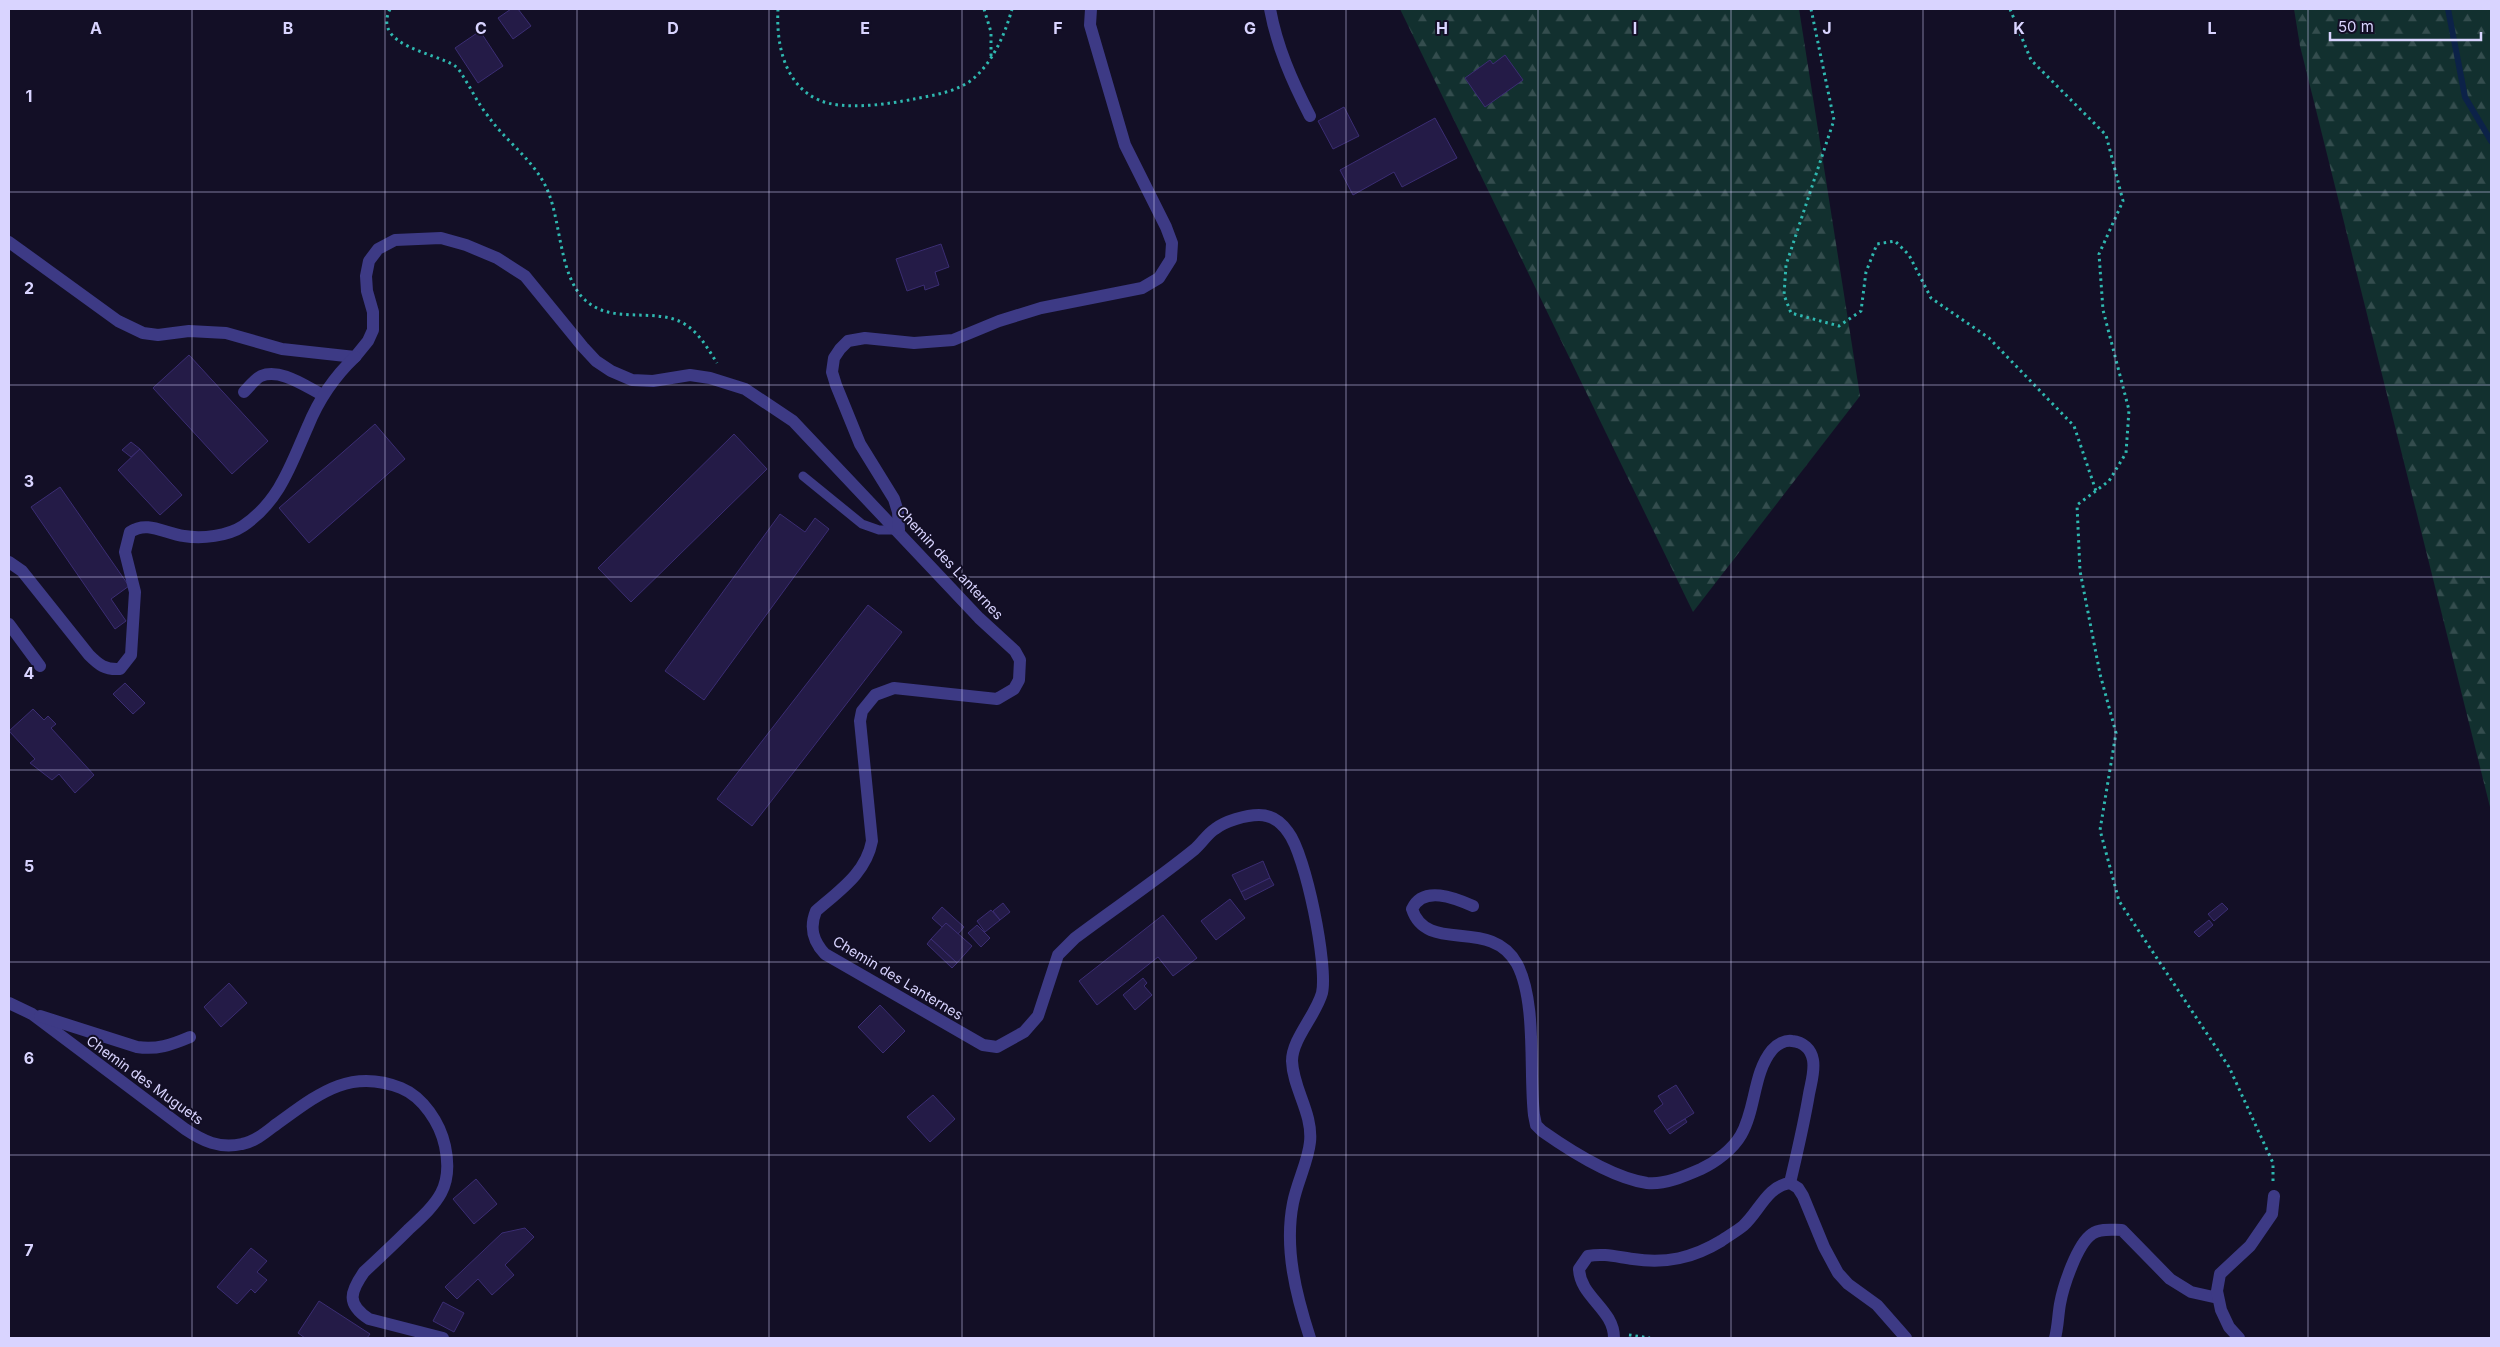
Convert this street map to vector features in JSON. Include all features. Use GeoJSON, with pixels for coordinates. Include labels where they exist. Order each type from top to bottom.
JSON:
{"type":"FeatureCollection","features":[{"type":"Feature","properties":{"kind":"street"},"geometry":{"type":"LineString","coordinates":[[899,530],[898,512],[894,498],[860,444],[832,372],[834,358],[848,341],[864,338],[914,343],[953,340],[1041,308],[1142,288],[1159,278],[1171,259],[1172,243],[1166,227],[1125,145],[1090,25],[1091,9]]}},
{"type":"Feature","properties":{"kind":"street"},"geometry":{"type":"LineString","coordinates":[[1270,9],[1274,30],[1291,80],[1310,116]]}},
{"type":"Feature","properties":{"kind":"street","name":"Chemin des Lanternes"},"geometry":{"type":"LineString","coordinates":[[9,562],[22,571],[89,655],[101,666],[109,670],[120,669],[131,655],[136,592],[125,552],[130,532],[137,527],[148,526],[184,536],[223,534],[242,527],[275,497],[288,475],[308,424],[323,395],[337,375],[368,341],[372,330],[373,312],[367,291],[366,276],[369,261],[378,250],[395,240],[441,238],[466,245],[497,258],[525,276],[596,361],[611,371],[632,380],[653,381],[690,375],[729,383],[745,389],[793,420],[899,530],[979,618],[1015,651],[1020,660],[1019,680],[1010,692],[997,698],[894,688],[884,690],[868,702],[860,721],[872,841],[869,856],[862,870],[816,911],[812,929],[819,947],[825,954],[983,1045],[997,1047],[1024,1032],[1038,1016],[1058,956],[1074,938],[1197,848],[1215,828],[1234,820],[1260,815],[1274,818],[1289,833],[1298,848],[1306,877],[1324,972],[1322,993],[1316,1011],[1295,1047],[1292,1059],[1294,1076],[1306,1112],[1310,1141],[1293,1202],[1289,1235],[1298,1302],[1310,1338]]}},
{"type":"Feature","properties":{"kind":"street"},"geometry":{"type":"LineString","coordinates":[[9,242],[118,322],[143,333],[158,335],[189,331],[226,333],[282,349],[355,357]]}},
{"type":"Feature","properties":{"kind":"street"},"geometry":{"type":"LineString","coordinates":[[244,392],[260,377],[270,374],[281,375],[323,395]]}},
{"type":"Feature","properties":{"kind":"street"},"geometry":{"type":"LineString","coordinates":[[9,624],[40,666]]}},
{"type":"Feature","properties":{"kind":"street"},"geometry":{"type":"LineString","coordinates":[[1473,906],[1444,895],[1420,898],[1412,909],[1421,926],[1432,932],[1471,935],[1492,942],[1509,953],[1516,964],[1526,998],[1534,1115],[1536,1125],[1542,1131],[1621,1176],[1647,1183],[1669,1181],[1688,1175],[1720,1157],[1741,1135],[1761,1071],[1772,1050],[1787,1041],[1800,1042],[1809,1051],[1813,1059],[1813,1072],[1805,1120],[1790,1183]]}},
{"type":"Feature","properties":{"kind":"street","name":"Chemin des Muguets"},"geometry":{"type":"LineString","coordinates":[[9,1003],[32,1014],[152,1049],[169,1046],[190,1037]]}},
{"type":"Feature","properties":{"kind":"street","name":"Chemin des Muguets"},"geometry":{"type":"LineString","coordinates":[[32,1014],[185,1129],[206,1142],[224,1146],[243,1144],[260,1137],[316,1096],[339,1085],[361,1079],[386,1082],[411,1092],[433,1116],[443,1137],[448,1164],[445,1185],[436,1204],[364,1272],[355,1284],[352,1299],[358,1312],[369,1319],[443,1338]]}},
{"type":"Feature","properties":{"kind":"street"},"geometry":{"type":"LineString","coordinates":[[1614,1336],[1604,1311],[1581,1281],[1579,1269],[1588,1256],[1606,1254],[1647,1261],[1676,1260],[1698,1254],[1744,1225],[1770,1193],[1783,1184],[1790,1183],[1798,1188],[1803,1196],[1824,1247],[1838,1273],[1848,1284],[1877,1305],[1906,1338]]}},
{"type":"Feature","properties":{"kind":"street"},"geometry":{"type":"LineString","coordinates":[[2239,1338],[2229,1327],[2218,1298],[2217,1291],[2220,1274],[2250,1246],[2272,1214],[2274,1196]]}},
{"type":"Feature","properties":{"kind":"street"},"geometry":{"type":"LineString","coordinates":[[2055,1338],[2060,1304],[2079,1252],[2092,1234],[2100,1231],[2122,1230],[2170,1279],[2191,1292],[2218,1298]]}},
{"type":"Feature","properties":{"kind":"lane"},"geometry":{"type":"LineString","coordinates":[[803,476],[862,524],[880,530],[899,530]]}},
{"type":"Feature","properties":{"kind":"path"},"geometry":{"type":"LineString","coordinates":[[390,9],[386,17],[388,28],[397,41],[456,67],[488,117],[542,178],[554,209],[568,269],[574,286],[584,299],[594,308],[611,313],[668,317],[684,324],[700,338],[729,383]]}},
{"type":"Feature","properties":{"kind":"path"},"geometry":{"type":"LineString","coordinates":[[778,9],[779,45],[786,68],[802,88],[819,101],[848,106],[896,103],[945,93],[962,86],[974,78],[992,59],[1007,26],[1012,9]]}},
{"type":"Feature","properties":{"kind":"path"},"geometry":{"type":"LineString","coordinates":[[984,9],[991,32],[992,59]]}},
{"type":"Feature","properties":{"kind":"path"},"geometry":{"type":"LineString","coordinates":[[1811,9],[1834,120],[1786,265],[1784,295],[1791,313],[1839,326],[1861,311],[1866,272],[1877,244],[1895,241],[1909,255],[1931,298],[1989,338],[2074,426],[2096,491]]}},
{"type":"Feature","properties":{"kind":"path"},"geometry":{"type":"LineString","coordinates":[[2010,9],[2031,60],[2106,135],[2123,201],[2099,254],[2104,310],[2129,410],[2126,453],[2109,481],[2077,505],[2080,571],[2100,674],[2116,733],[2100,830],[2119,900],[2228,1067],[2273,1162],[2274,1196]]}},
{"type":"Feature","properties":{"kind":"path"},"geometry":{"type":"LineString","coordinates":[[1614,1336],[1650,1338]]}},
{"type":"Feature","properties":{"kind":"green space"},"geometry":{"type":"Polygon","coordinates":[[[1400,9],[1799,9],[1860,396],[1693,612],[1400,9]]]}},
{"type":"Feature","properties":{"kind":"green space"},"geometry":{"type":"Polygon","coordinates":[[[2294,9],[2491,9],[2491,811],[2300,46],[2294,9]]]}},
{"type":"Feature","properties":{"kind":"building"},"geometry":{"type":"Polygon","coordinates":[[[511,9],[518,9],[531,26],[513,39],[498,18],[511,9]]]}},
{"type":"Feature","properties":{"kind":"building"},"geometry":{"type":"Polygon","coordinates":[[[480,31],[503,66],[478,83],[455,48],[480,31]]]}},
{"type":"Feature","properties":{"kind":"building"},"geometry":{"type":"Polygon","coordinates":[[[1505,55],[1523,80],[1485,107],[1465,78],[1490,60],[1493,64],[1505,55]]]}},
{"type":"Feature","properties":{"kind":"building"},"geometry":{"type":"Polygon","coordinates":[[[1344,107],[1359,136],[1333,149],[1318,121],[1344,107]]]}},
{"type":"Feature","properties":{"kind":"building"},"geometry":{"type":"Polygon","coordinates":[[[1435,118],[1457,158],[1402,187],[1394,172],[1353,195],[1340,170],[1435,118]]]}},
{"type":"Feature","properties":{"kind":"building"},"geometry":{"type":"Polygon","coordinates":[[[941,244],[949,267],[935,272],[939,285],[925,290],[924,285],[907,291],[896,259],[941,244]]]}},
{"type":"Feature","properties":{"kind":"building"},"geometry":{"type":"Polygon","coordinates":[[[189,355],[268,441],[232,474],[153,388],[189,355]]]}},
{"type":"Feature","properties":{"kind":"building"},"geometry":{"type":"Polygon","coordinates":[[[375,424],[405,459],[309,543],[279,508],[375,424]]]}},
{"type":"Feature","properties":{"kind":"building"},"geometry":{"type":"Polygon","coordinates":[[[734,434],[767,469],[631,602],[598,568],[734,434]]]}},
{"type":"Feature","properties":{"kind":"building"},"geometry":{"type":"Polygon","coordinates":[[[131,442],[140,449],[131,457],[122,450],[131,442]]]}},
{"type":"Feature","properties":{"kind":"building"},"geometry":{"type":"Polygon","coordinates":[[[140,449],[182,495],[160,515],[118,470],[140,449]]]}},
{"type":"Feature","properties":{"kind":"building"},"geometry":{"type":"Polygon","coordinates":[[[60,487],[129,586],[111,599],[126,621],[115,629],[31,507],[60,487]]]}},
{"type":"Feature","properties":{"kind":"building"},"geometry":{"type":"Polygon","coordinates":[[[780,514],[805,532],[815,518],[829,529],[704,700],[665,671],[780,514]]]}},
{"type":"Feature","properties":{"kind":"building"},"geometry":{"type":"Polygon","coordinates":[[[868,605],[902,632],[752,826],[717,799],[868,605]]]}},
{"type":"Feature","properties":{"kind":"building"},"geometry":{"type":"Polygon","coordinates":[[[125,683],[145,703],[133,714],[113,694],[125,683]]]}},
{"type":"Feature","properties":{"kind":"building"},"geometry":{"type":"Polygon","coordinates":[[[33,709],[44,720],[48,716],[56,724],[51,728],[94,775],[75,793],[59,774],[52,780],[30,763],[35,759],[9,731],[33,709]]]}},
{"type":"Feature","properties":{"kind":"building"},"geometry":{"type":"Polygon","coordinates":[[[1263,861],[1270,878],[1241,892],[1232,875],[1263,861]]]}},
{"type":"Feature","properties":{"kind":"building"},"geometry":{"type":"Polygon","coordinates":[[[1270,878],[1274,885],[1245,900],[1241,892],[1270,878]]]}},
{"type":"Feature","properties":{"kind":"building"},"geometry":{"type":"Polygon","coordinates":[[[1230,899],[1245,918],[1216,940],[1201,921],[1230,899]]]}},
{"type":"Feature","properties":{"kind":"building"},"geometry":{"type":"Polygon","coordinates":[[[1003,903],[1010,912],[1000,920],[993,911],[1003,903]]]}},
{"type":"Feature","properties":{"kind":"building"},"geometry":{"type":"Polygon","coordinates":[[[2222,903],[2228,909],[2214,921],[2208,914],[2222,903]]]}},
{"type":"Feature","properties":{"kind":"building"},"geometry":{"type":"Polygon","coordinates":[[[942,907],[964,927],[958,934],[946,923],[942,927],[932,918],[942,907]]]}},
{"type":"Feature","properties":{"kind":"building"},"geometry":{"type":"Polygon","coordinates":[[[991,910],[1000,920],[985,932],[977,921],[991,910]]]}},
{"type":"Feature","properties":{"kind":"building"},"geometry":{"type":"Polygon","coordinates":[[[1163,915],[1197,958],[1173,976],[1158,957],[1097,1005],[1079,981],[1163,915]]]}},
{"type":"Feature","properties":{"kind":"building"},"geometry":{"type":"Polygon","coordinates":[[[2209,920],[2213,925],[2199,937],[2194,932],[2209,920]]]}},
{"type":"Feature","properties":{"kind":"building"},"geometry":{"type":"Polygon","coordinates":[[[946,923],[972,946],[957,963],[931,939],[946,923]]]}},
{"type":"Feature","properties":{"kind":"building"},"geometry":{"type":"Polygon","coordinates":[[[977,925],[990,938],[981,947],[968,933],[977,925]]]}},
{"type":"Feature","properties":{"kind":"building"},"geometry":{"type":"Polygon","coordinates":[[[931,939],[957,963],[952,968],[927,944],[931,939]]]}},
{"type":"Feature","properties":{"kind":"building"},"geometry":{"type":"Polygon","coordinates":[[[1143,978],[1147,983],[1144,986],[1152,995],[1135,1010],[1123,995],[1143,978]]]}},
{"type":"Feature","properties":{"kind":"building"},"geometry":{"type":"Polygon","coordinates":[[[229,983],[247,1003],[221,1027],[204,1007],[229,983]]]}},
{"type":"Feature","properties":{"kind":"building"},"geometry":{"type":"Polygon","coordinates":[[[880,1005],[905,1031],[883,1053],[858,1027],[880,1005]]]}},
{"type":"Feature","properties":{"kind":"building"},"geometry":{"type":"Polygon","coordinates":[[[1676,1085],[1694,1113],[1667,1130],[1654,1111],[1663,1104],[1658,1096],[1676,1085]]]}},
{"type":"Feature","properties":{"kind":"building"},"geometry":{"type":"Polygon","coordinates":[[[933,1095],[955,1119],[930,1142],[907,1117],[933,1095]]]}},
{"type":"Feature","properties":{"kind":"building"},"geometry":{"type":"Polygon","coordinates":[[[1685,1119],[1687,1122],[1670,1134],[1667,1130],[1685,1119]]]}},
{"type":"Feature","properties":{"kind":"building"},"geometry":{"type":"Polygon","coordinates":[[[476,1179],[497,1204],[474,1224],[453,1199],[476,1179]]]}},
{"type":"Feature","properties":{"kind":"building"},"geometry":{"type":"Polygon","coordinates":[[[525,1228],[534,1237],[505,1265],[514,1275],[492,1295],[478,1279],[457,1299],[445,1287],[502,1233],[525,1228]]]}},
{"type":"Feature","properties":{"kind":"building"},"geometry":{"type":"Polygon","coordinates":[[[251,1248],[267,1261],[257,1272],[267,1280],[255,1293],[251,1289],[237,1304],[217,1287],[251,1248]]]}},
{"type":"Feature","properties":{"kind":"building"},"geometry":{"type":"Polygon","coordinates":[[[319,1301],[370,1334],[367,1338],[305,1338],[298,1333],[319,1301]]]}},
{"type":"Feature","properties":{"kind":"building"},"geometry":{"type":"Polygon","coordinates":[[[443,1302],[464,1313],[454,1332],[433,1321],[443,1302]]]}},
{"type":"Feature","properties":{"kind":"waterway"},"geometry":{"type":"LineString","coordinates":[[2448,9],[2465,97],[2491,141]]}}]}
